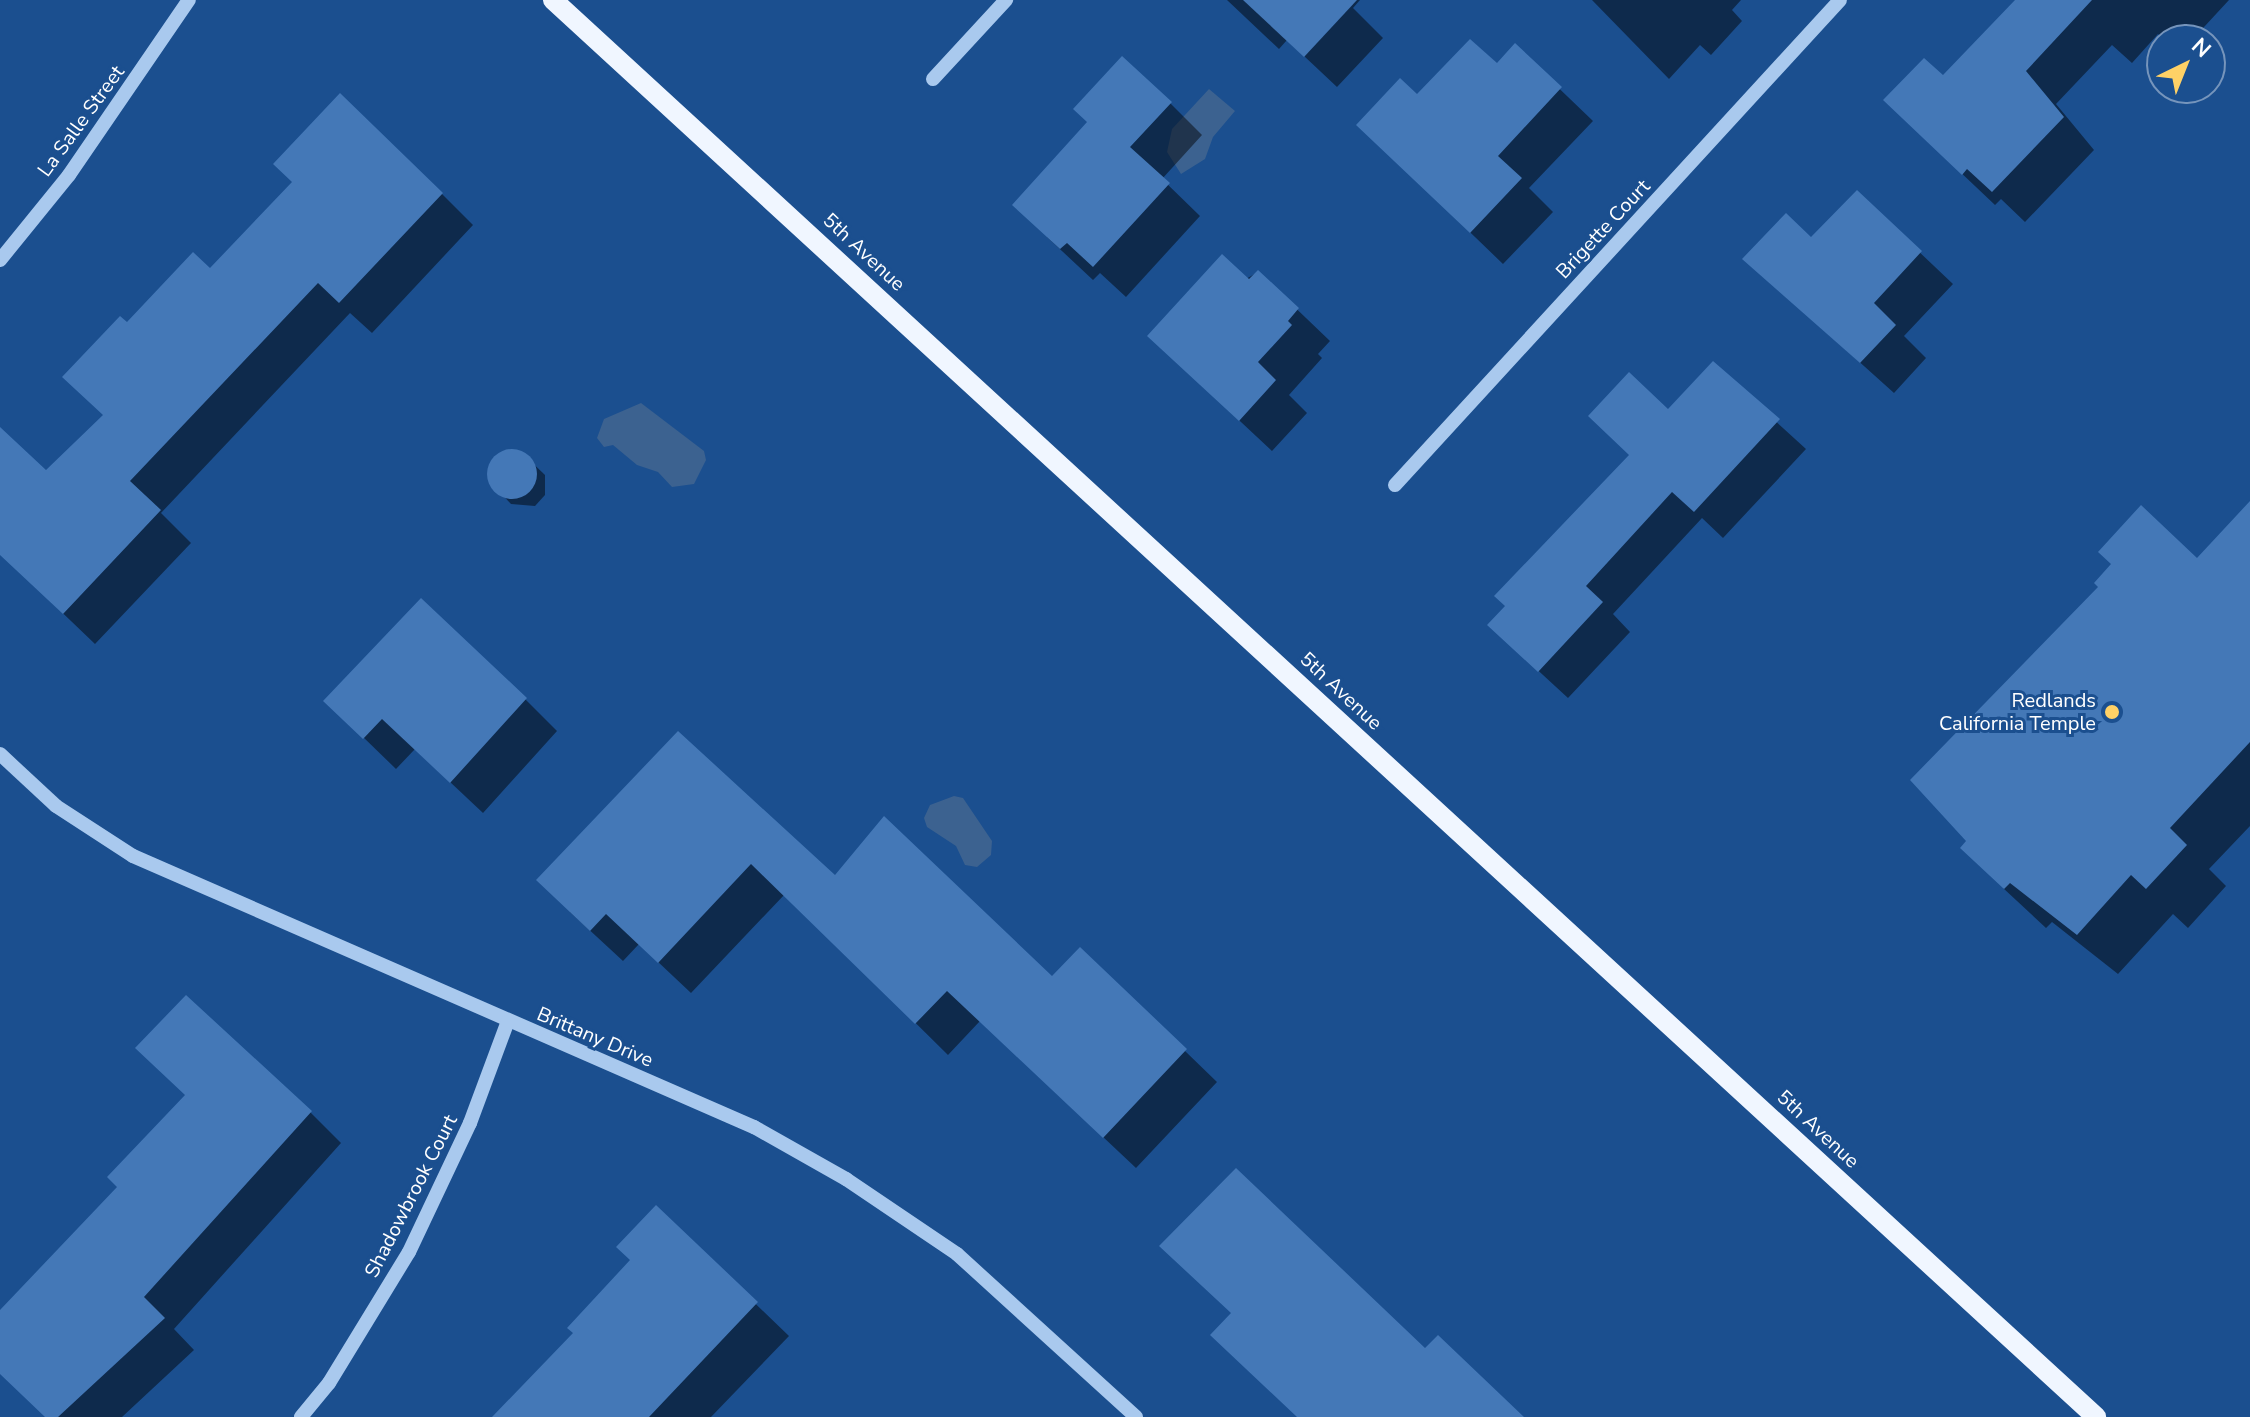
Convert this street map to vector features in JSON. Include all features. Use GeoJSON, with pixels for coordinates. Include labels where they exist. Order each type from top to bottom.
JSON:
{"type":"FeatureCollection","features":[{"type":"Feature","properties":{"kind":"main road","name":"5th Avenue"},"geometry":{"type":"LineString","coordinates":[[553,0],[2096,1417]]}},
{"type":"Feature","properties":{"kind":"street","name":"La Salle Street"},"geometry":{"type":"LineString","coordinates":[[0,260],[69,175],[189,0]]}},
{"type":"Feature","properties":{"kind":"street"},"geometry":{"type":"LineString","coordinates":[[933,79],[1006,0]]}},
{"type":"Feature","properties":{"kind":"street","name":"Brigette Court"},"geometry":{"type":"LineString","coordinates":[[1395,485],[1840,0]]}},
{"type":"Feature","properties":{"kind":"street","name":"Brittany Drive"},"geometry":{"type":"LineString","coordinates":[[0,754],[56,806],[133,856],[754,1127],[846,1179],[957,1254],[1136,1417]]}},
{"type":"Feature","properties":{"kind":"street","name":"Shadowbrook Court"},"geometry":{"type":"LineString","coordinates":[[301,1417],[329,1383],[409,1252],[470,1123],[508,1021]]}},
{"type":"Feature","properties":{"kind":"water"},"geometry":{"type":"Polygon","coordinates":[[[1209,89],[1235,111],[1213,137],[1205,159],[1181,174],[1167,152],[1172,129],[1209,89]]]}},
{"type":"Feature","properties":{"kind":"water"},"geometry":{"type":"Polygon","coordinates":[[[641,403],[704,451],[706,460],[694,484],[672,487],[658,472],[637,465],[613,445],[604,447],[597,438],[604,419],[641,403]]]}},
{"type":"Feature","properties":{"kind":"water"},"geometry":{"type":"Polygon","coordinates":[[[954,796],[963,798],[992,841],[991,855],[977,867],[965,865],[956,846],[927,827],[924,818],[930,805],[954,796]]]}},
{"type":"Feature","properties":{"kind":"building"},"geometry":{"type":"Polygon","coordinates":[[[1243,0],[1357,0],[1304,57],[1243,0]]]}},
{"type":"Feature","properties":{"kind":"building"},"geometry":{"type":"Polygon","coordinates":[[[2015,0],[2092,0],[2026,71],[2064,117],[1992,192],[1967,169],[1962,175],[1883,100],[1924,58],[1943,75],[2015,0]]]}},
{"type":"Feature","properties":{"kind":"building"},"geometry":{"type":"Polygon","coordinates":[[[1470,39],[1497,63],[1515,43],[1562,87],[1498,156],[1522,178],[1470,233],[1356,125],[1400,78],[1417,94],[1470,39]]]}},
{"type":"Feature","properties":{"kind":"building"},"geometry":{"type":"Polygon","coordinates":[[[1122,56],[1172,102],[1130,147],[1170,183],[1093,267],[1067,243],[1060,249],[1012,205],[1087,122],[1073,109],[1122,56]]]}},
{"type":"Feature","properties":{"kind":"building"},"geometry":{"type":"Polygon","coordinates":[[[340,93],[443,193],[339,303],[318,283],[130,481],[161,510],[63,614],[0,555],[0,427],[46,470],[103,415],[62,377],[120,316],[127,322],[193,252],[210,268],[292,182],[273,164],[340,93]]]}},
{"type":"Feature","properties":{"kind":"building"},"geometry":{"type":"Polygon","coordinates":[[[1857,190],[1922,251],[1874,303],[1896,325],[1860,363],[1742,259],[1786,213],[1811,237],[1857,190]]]}},
{"type":"Feature","properties":{"kind":"building"},"geometry":{"type":"Polygon","coordinates":[[[1222,254],[1249,279],[1258,270],[1299,308],[1288,321],[1292,325],[1258,362],[1276,380],[1239,421],[1147,336],[1222,254]]]}},
{"type":"Feature","properties":{"kind":"building"},"geometry":{"type":"Polygon","coordinates":[[[1713,361],[1780,419],[1694,512],[1672,492],[1586,586],[1603,602],[1538,672],[1487,625],[1505,606],[1494,596],[1629,455],[1588,416],[1629,372],[1668,409],[1713,361]]]}},
{"type":"Feature","properties":{"kind":"building"},"geometry":{"type":"Polygon","coordinates":[[[512,449],[530,456],[537,474],[530,492],[512,499],[494,492],[487,474],[494,456],[512,449]]]}},
{"type":"Feature","properties":{"kind":"building","name":"Redlands California Temple"},"geometry":{"type":"Polygon","coordinates":[[[2250,501],[2250,742],[2170,828],[2187,845],[2146,889],[2131,875],[2077,935],[2010,883],[2004,889],[1960,848],[1966,841],[1910,780],[2098,587],[2094,583],[2111,564],[2098,552],[2141,505],[2197,558],[2250,501]]]}},
{"type":"Feature","properties":{"kind":"building"},"geometry":{"type":"Polygon","coordinates":[[[421,598],[527,698],[450,783],[382,719],[363,739],[323,701],[421,598]]]}},
{"type":"Feature","properties":{"kind":"building"},"geometry":{"type":"Polygon","coordinates":[[[678,731],[835,875],[884,816],[1052,976],[1080,947],[1187,1049],[1103,1138],[947,991],[915,1024],[751,864],[658,963],[606,914],[590,931],[536,880],[678,731]]]}},
{"type":"Feature","properties":{"kind":"building"},"geometry":{"type":"Polygon","coordinates":[[[186,995],[312,1111],[144,1297],[165,1318],[58,1417],[45,1417],[0,1374],[0,1310],[117,1187],[107,1177],[185,1095],[135,1048],[186,995]]]}},
{"type":"Feature","properties":{"kind":"building"},"geometry":{"type":"Polygon","coordinates":[[[1236,1168],[1425,1348],[1438,1335],[1524,1417],[1297,1417],[1210,1335],[1231,1313],[1159,1246],[1236,1168]]]}},
{"type":"Feature","properties":{"kind":"building"},"geometry":{"type":"Polygon","coordinates":[[[656,1205],[758,1302],[649,1417],[492,1417],[573,1333],[567,1328],[630,1260],[616,1247],[656,1205]]]}},
{"type":"Feature","properties":{"kind":"place","name":"Redlands California Temple"},"geometry":{"type":"Point","coordinates":[2112,712]}}]}
